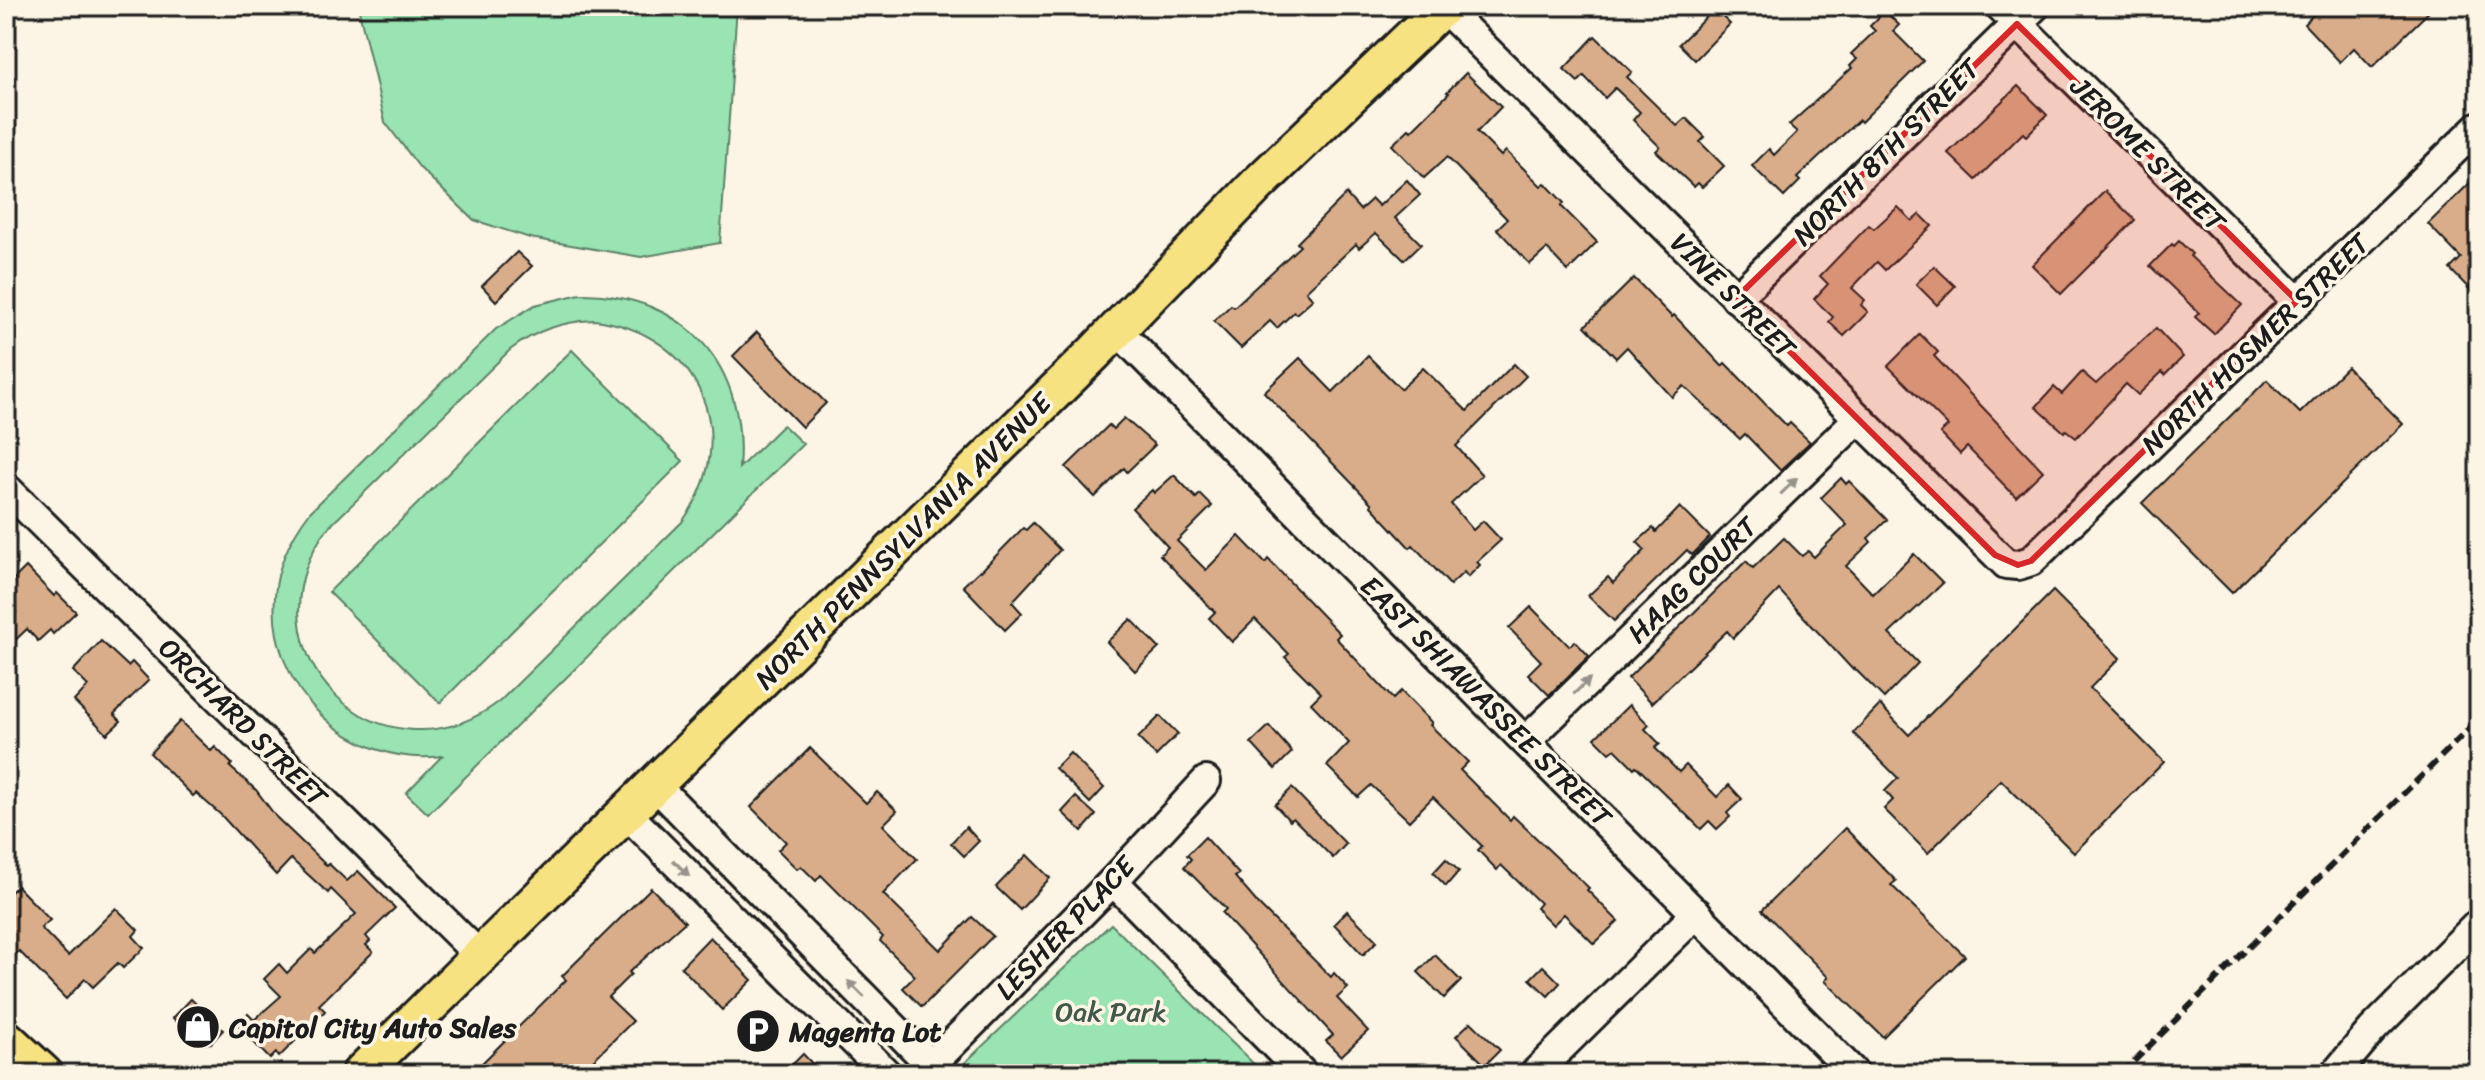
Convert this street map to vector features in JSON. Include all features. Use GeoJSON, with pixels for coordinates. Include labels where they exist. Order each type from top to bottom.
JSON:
{"type":"FeatureCollection","features":[{"type":"Feature","properties":{"kind":"main road","name":"NORTH PENNSYLVANIA AVENUE"},"geometry":{"type":"LineString","coordinates":[[360,1074],[1116,329],[1259,183],[1443,6]]}},
{"type":"Feature","properties":{"kind":"main road"},"geometry":{"type":"LineString","coordinates":[[6,1039],[44,1074]]}},
{"type":"Feature","properties":{"kind":"street","name":"VINE STREET"},"geometry":{"type":"LineString","coordinates":[[1443,6],[1995,555],[2006,564],[2018,565],[2031,561]]}},
{"type":"Feature","properties":{"kind":"street","name":"NORTH 8TH STREET"},"geometry":{"type":"LineString","coordinates":[[1736,298],[2017,12]]}},
{"type":"Feature","properties":{"kind":"street","name":"JEROME STREET"},"geometry":{"type":"LineString","coordinates":[[2017,12],[2297,301]]}},
{"type":"Feature","properties":{"kind":"street","name":"NORTH HOSMER STREET"},"geometry":{"type":"LineString","coordinates":[[2031,561],[2479,126]]}},
{"type":"Feature","properties":{"kind":"street","name":"EAST SHIAWASSEE STREET"},"geometry":{"type":"LineString","coordinates":[[1116,329],[1855,1074]]}},
{"type":"Feature","properties":{"kind":"street","name":"HAAG COURT"},"geometry":{"type":"LineString","coordinates":[[1526,741],[1858,419]]}},
{"type":"Feature","properties":{"kind":"street","name":"ORCHARD STREET"},"geometry":{"type":"LineString","coordinates":[[6,488],[480,956]]}},
{"type":"Feature","properties":{"kind":"street","name":"LESHER PLACE"},"geometry":{"type":"LineString","coordinates":[[926,1069],[1113,881],[1206,781]]}},
{"type":"Feature","properties":{"kind":"street"},"geometry":{"type":"LineString","coordinates":[[655,785],[926,1069]]}},
{"type":"Feature","properties":{"kind":"street"},"geometry":{"type":"LineString","coordinates":[[626,813],[887,1074]]}},
{"type":"Feature","properties":{"kind":"street"},"geometry":{"type":"LineString","coordinates":[[1113,881],[1303,1074]]}},
{"type":"Feature","properties":{"kind":"street"},"geometry":{"type":"LineString","coordinates":[[1534,1074],[1697,913]]}},
{"type":"Feature","properties":{"kind":"street"},"geometry":{"type":"LineString","coordinates":[[2335,1074],[2372,1030],[2479,923]]}},
{"type":"Feature","properties":{"kind":"highlighted area"},"geometry":{"type":"Polygon","coordinates":[[[2017,24],[2297,301],[2031,561],[2018,565],[1995,555],[1736,298],[2017,24]]]}},
{"type":"Feature","properties":{"kind":"green space"},"geometry":{"type":"Polygon","coordinates":[[[358,6],[737,6],[720,243],[641,257],[530,238],[474,220],[420,168],[385,122],[358,6]]]}},
{"type":"Feature","properties":{"kind":"green space"},"geometry":{"type":"Polygon","coordinates":[[[580,294],[617,297],[650,307],[679,322],[702,342],[720,368],[733,397],[739,431],[739,468],[783,425],[803,444],[428,814],[406,793],[442,756],[408,756],[376,749],[347,735],[321,715],[300,690],[285,662],[276,630],[275,596],[279,573],[291,541],[310,512],[496,329],[535,305],[580,294]],[[594,320],[560,325],[529,337],[510,350],[327,529],[304,575],[300,620],[311,661],[335,695],[369,719],[410,730],[454,725],[500,701],[682,522],[701,489],[710,456],[710,424],[701,394],[685,367],[661,345],[631,329],[594,320]]]}},
{"type":"Feature","properties":{"kind":"green space"},"geometry":{"type":"Polygon","coordinates":[[[572,350],[683,461],[440,703],[329,592],[572,350]]]}},
{"type":"Feature","properties":{"kind":"green space","name":"Oak Park"},"geometry":{"type":"Polygon","coordinates":[[[1111,924],[1264,1074],[953,1074],[1111,924]]]}},
{"type":"Feature","properties":{"kind":"building"},"geometry":{"type":"Polygon","coordinates":[[[2322,6],[2435,6],[2372,67],[2354,48],[2340,62],[2304,24],[2322,6]]]}},
{"type":"Feature","properties":{"kind":"building"},"geometry":{"type":"Polygon","coordinates":[[[1714,9],[1730,24],[1695,60],[1679,44],[1714,9]]]}},
{"type":"Feature","properties":{"kind":"building"},"geometry":{"type":"Polygon","coordinates":[[[1885,11],[1899,25],[1893,31],[1923,61],[1861,122],[1859,120],[1797,178],[1800,181],[1784,197],[1752,166],[1769,149],[1774,155],[1797,132],[1789,125],[1852,68],[1850,66],[1857,59],[1851,54],[1875,31],[1870,26],[1885,11]]]}},
{"type":"Feature","properties":{"kind":"building"},"geometry":{"type":"Polygon","coordinates":[[[1595,36],[1632,72],[1627,77],[1677,126],[1686,118],[1705,137],[1700,142],[1724,166],[1702,187],[1698,183],[1694,187],[1656,151],[1660,147],[1633,120],[1640,112],[1615,88],[1605,98],[1584,76],[1578,82],[1564,69],[1595,36]]]}},
{"type":"Feature","properties":{"kind":"building"},"geometry":{"type":"Polygon","coordinates":[[[1466,73],[1501,107],[1477,132],[1501,156],[1506,151],[1541,186],[1545,183],[1564,203],[1561,206],[1597,242],[1568,271],[1547,249],[1530,264],[1497,229],[1507,219],[1447,157],[1424,178],[1392,145],[1409,129],[1411,131],[1466,73]]]}},
{"type":"Feature","properties":{"kind":"building"},"geometry":{"type":"Polygon","coordinates":[[[2018,86],[2047,115],[2026,136],[2023,133],[1976,180],[1948,153],[2018,86]]]}},
{"type":"Feature","properties":{"kind":"building"},"geometry":{"type":"Polygon","coordinates":[[[2479,174],[2479,299],[2450,269],[2461,258],[2428,224],[2479,174]]]}},
{"type":"Feature","properties":{"kind":"building"},"geometry":{"type":"Polygon","coordinates":[[[1407,180],[1420,195],[1395,218],[1421,244],[1404,260],[1376,233],[1359,248],[1356,244],[1306,291],[1313,299],[1296,314],[1294,312],[1277,328],[1270,321],[1241,348],[1214,321],[1231,305],[1234,307],[1300,246],[1297,243],[1346,194],[1360,210],[1372,199],[1379,206],[1407,180]]]}},
{"type":"Feature","properties":{"kind":"building"},"geometry":{"type":"Polygon","coordinates":[[[2105,191],[2135,220],[2061,294],[2032,265],[2105,191]]]}},
{"type":"Feature","properties":{"kind":"building"},"geometry":{"type":"Polygon","coordinates":[[[1898,207],[1912,221],[1920,214],[1932,226],[1885,270],[1877,262],[1852,288],[1865,300],[1861,305],[1868,312],[1844,336],[1829,322],[1833,317],[1814,299],[1828,284],[1820,276],[1869,225],[1874,229],[1898,207]]]}},
{"type":"Feature","properties":{"kind":"building"},"geometry":{"type":"Polygon","coordinates":[[[2179,241],[2192,254],[2190,256],[2242,305],[2214,334],[2195,317],[2199,313],[2150,266],[2179,241]]]}},
{"type":"Feature","properties":{"kind":"building"},"geometry":{"type":"Polygon","coordinates":[[[517,252],[532,266],[496,301],[482,286],[517,252]]]}},
{"type":"Feature","properties":{"kind":"building"},"geometry":{"type":"Polygon","coordinates":[[[1934,266],[1955,286],[1937,305],[1916,284],[1934,266]]]}},
{"type":"Feature","properties":{"kind":"building"},"geometry":{"type":"Polygon","coordinates":[[[1634,278],[1722,366],[1725,363],[1787,426],[1790,423],[1810,442],[1780,470],[1745,434],[1740,439],[1684,386],[1672,397],[1627,347],[1616,358],[1585,326],[1634,278]]]}},
{"type":"Feature","properties":{"kind":"building"},"geometry":{"type":"Polygon","coordinates":[[[2156,328],[2183,357],[2138,395],[2126,384],[2076,438],[2066,430],[2064,432],[2036,407],[2054,387],[2062,394],[2082,372],[2096,384],[2156,328]]]}},
{"type":"Feature","properties":{"kind":"building"},"geometry":{"type":"Polygon","coordinates":[[[757,332],[826,403],[802,427],[733,356],[757,332]]]}},
{"type":"Feature","properties":{"kind":"building"},"geometry":{"type":"Polygon","coordinates":[[[1920,334],[1938,352],[1934,356],[2043,471],[2016,497],[1967,447],[1960,454],[1940,433],[1948,426],[1888,366],[1920,334]]]}},
{"type":"Feature","properties":{"kind":"building"},"geometry":{"type":"Polygon","coordinates":[[[1368,356],[1401,389],[1423,368],[1467,411],[1514,364],[1526,376],[1456,446],[1482,475],[1451,504],[1473,530],[1483,521],[1501,540],[1477,562],[1480,565],[1468,577],[1464,572],[1450,585],[1413,545],[1410,548],[1264,392],[1300,358],[1333,392],[1368,356]]]}},
{"type":"Feature","properties":{"kind":"building"},"geometry":{"type":"Polygon","coordinates":[[[2347,367],[2403,424],[2232,593],[2142,503],[2267,380],[2300,413],[2347,367]]]}},
{"type":"Feature","properties":{"kind":"building"},"geometry":{"type":"Polygon","coordinates":[[[1124,418],[1155,445],[1127,472],[1124,468],[1095,497],[1066,467],[1109,425],[1113,429],[1124,418]]]}},
{"type":"Feature","properties":{"kind":"building"},"geometry":{"type":"Polygon","coordinates":[[[1174,475],[1196,498],[1200,494],[1212,506],[1177,541],[1206,570],[1239,536],[1265,563],[1268,559],[1340,634],[1336,638],[1393,699],[1401,691],[1468,762],[1460,770],[1510,820],[1513,816],[1589,888],[1587,890],[1618,921],[1594,944],[1564,914],[1553,925],[1536,908],[1540,903],[1501,865],[1497,870],[1478,850],[1482,846],[1433,797],[1409,821],[1371,785],[1358,797],[1327,766],[1349,743],[1311,703],[1321,693],[1285,657],[1289,654],[1255,619],[1232,642],[1209,618],[1215,612],[1160,555],[1168,547],[1132,508],[1174,475]]]}},
{"type":"Feature","properties":{"kind":"building"},"geometry":{"type":"Polygon","coordinates":[[[1841,478],[1846,484],[1849,481],[1887,520],[1868,538],[1871,542],[1846,566],[1873,594],[1914,554],[1943,583],[1889,634],[1918,663],[1884,698],[1853,670],[1779,590],[1733,638],[1727,631],[1652,703],[1628,678],[1746,561],[1753,568],[1784,538],[1802,556],[1808,551],[1814,557],[1847,525],[1821,498],[1841,478]]]}},
{"type":"Feature","properties":{"kind":"building"},"geometry":{"type":"Polygon","coordinates":[[[1680,507],[1710,537],[1692,555],[1687,550],[1614,621],[1588,596],[1608,577],[1613,583],[1645,550],[1637,542],[1653,528],[1656,532],[1680,507]]]}},
{"type":"Feature","properties":{"kind":"building"},"geometry":{"type":"Polygon","coordinates":[[[1033,523],[1060,550],[1012,602],[1022,613],[1005,630],[963,586],[1023,528],[1026,530],[1033,523]]]}},
{"type":"Feature","properties":{"kind":"building"},"geometry":{"type":"Polygon","coordinates":[[[26,567],[54,596],[57,593],[76,612],[53,634],[50,630],[38,641],[27,629],[6,649],[6,622],[16,612],[6,602],[6,587],[26,567]]]}},
{"type":"Feature","properties":{"kind":"building"},"geometry":{"type":"Polygon","coordinates":[[[2053,591],[2120,658],[2090,688],[2164,762],[2074,853],[2001,780],[1928,853],[1884,809],[1893,800],[1885,791],[1898,778],[1853,733],[1880,705],[1909,735],[2053,591]]]}},
{"type":"Feature","properties":{"kind":"building"},"geometry":{"type":"Polygon","coordinates":[[[1531,607],[1569,646],[1575,641],[1589,656],[1549,695],[1528,674],[1541,661],[1509,628],[1531,607]]]}},
{"type":"Feature","properties":{"kind":"building"},"geometry":{"type":"Polygon","coordinates":[[[1131,619],[1159,648],[1135,671],[1107,642],[1131,619]]]}},
{"type":"Feature","properties":{"kind":"building"},"geometry":{"type":"Polygon","coordinates":[[[101,641],[128,666],[132,662],[149,680],[114,714],[121,721],[107,734],[74,701],[88,686],[73,671],[101,641]]]}},
{"type":"Feature","properties":{"kind":"building"},"geometry":{"type":"Polygon","coordinates":[[[1629,705],[1649,725],[1645,729],[1660,744],[1655,748],[1679,772],[1686,765],[1717,797],[1729,785],[1742,799],[1727,813],[1730,817],[1717,829],[1709,821],[1701,829],[1636,766],[1634,768],[1615,749],[1610,753],[1595,738],[1629,705]]]}},
{"type":"Feature","properties":{"kind":"building"},"geometry":{"type":"Polygon","coordinates":[[[1160,716],[1178,734],[1156,756],[1138,738],[1160,716]]]}},
{"type":"Feature","properties":{"kind":"building"},"geometry":{"type":"Polygon","coordinates":[[[180,721],[211,751],[215,747],[232,764],[230,767],[256,790],[277,818],[327,866],[329,864],[347,881],[358,871],[395,908],[366,936],[370,941],[366,945],[373,952],[319,1005],[325,1011],[279,1057],[276,1053],[270,1059],[237,1025],[248,1014],[254,1020],[281,996],[264,979],[279,964],[287,973],[311,949],[315,953],[356,914],[331,889],[328,893],[291,859],[276,875],[221,815],[196,793],[193,796],[150,753],[180,721]]]}},
{"type":"Feature","properties":{"kind":"building"},"geometry":{"type":"Polygon","coordinates":[[[1269,726],[1292,752],[1275,769],[1251,743],[1269,726]]]}},
{"type":"Feature","properties":{"kind":"building"},"geometry":{"type":"Polygon","coordinates":[[[810,748],[866,803],[877,792],[897,811],[883,825],[917,859],[883,894],[940,950],[972,917],[993,936],[922,1007],[903,988],[915,976],[880,941],[883,937],[821,875],[816,881],[801,866],[797,869],[778,850],[786,842],[751,807],[810,748]]]}},
{"type":"Feature","properties":{"kind":"building"},"geometry":{"type":"Polygon","coordinates":[[[1070,753],[1104,788],[1090,803],[1055,768],[1070,753]]]}},
{"type":"Feature","properties":{"kind":"building"},"geometry":{"type":"Polygon","coordinates":[[[1292,788],[1346,844],[1333,858],[1293,818],[1290,821],[1275,805],[1292,788]]]}},
{"type":"Feature","properties":{"kind":"building"},"geometry":{"type":"Polygon","coordinates":[[[1076,797],[1096,815],[1082,831],[1062,812],[1076,797]]]}},
{"type":"Feature","properties":{"kind":"building"},"geometry":{"type":"Polygon","coordinates":[[[966,827],[979,841],[964,856],[951,843],[966,827]]]}},
{"type":"Feature","properties":{"kind":"building"},"geometry":{"type":"Polygon","coordinates":[[[1845,828],[1896,881],[1891,885],[1965,956],[1883,1037],[1825,981],[1828,977],[1762,910],[1845,828]]]}},
{"type":"Feature","properties":{"kind":"building"},"geometry":{"type":"Polygon","coordinates":[[[1205,837],[1239,874],[1235,877],[1259,905],[1331,977],[1334,973],[1348,988],[1337,998],[1368,1031],[1341,1056],[1326,1041],[1333,1035],[1222,913],[1226,909],[1184,867],[1191,859],[1187,855],[1205,837]]]}},
{"type":"Feature","properties":{"kind":"building"},"geometry":{"type":"Polygon","coordinates":[[[1027,855],[1050,878],[1020,910],[996,887],[1027,855]]]}},
{"type":"Feature","properties":{"kind":"building"},"geometry":{"type":"Polygon","coordinates":[[[1446,859],[1459,871],[1446,886],[1433,873],[1446,859]]]}},
{"type":"Feature","properties":{"kind":"building"},"geometry":{"type":"Polygon","coordinates":[[[17,886],[50,920],[41,928],[68,956],[116,908],[138,930],[133,936],[144,948],[123,968],[118,963],[93,987],[85,979],[66,999],[19,951],[6,964],[6,897],[17,886]]]}},
{"type":"Feature","properties":{"kind":"building"},"geometry":{"type":"Polygon","coordinates":[[[651,888],[685,922],[629,972],[631,974],[608,997],[633,1021],[579,1074],[471,1074],[566,980],[562,976],[651,888]]]}},
{"type":"Feature","properties":{"kind":"building"},"geometry":{"type":"Polygon","coordinates":[[[1347,911],[1377,941],[1363,955],[1334,924],[1347,911]]]}},
{"type":"Feature","properties":{"kind":"building"},"geometry":{"type":"Polygon","coordinates":[[[710,937],[752,980],[722,1010],[681,967],[710,937]]]}},
{"type":"Feature","properties":{"kind":"building"},"geometry":{"type":"Polygon","coordinates":[[[1435,955],[1461,981],[1444,998],[1418,972],[1435,955]]]}},
{"type":"Feature","properties":{"kind":"building"},"geometry":{"type":"Polygon","coordinates":[[[1543,966],[1560,983],[1548,996],[1530,979],[1543,966]]]}},
{"type":"Feature","properties":{"kind":"building"},"geometry":{"type":"Polygon","coordinates":[[[191,999],[223,1030],[211,1043],[199,1044],[173,1018],[191,999]]]}},
{"type":"Feature","properties":{"kind":"building"},"geometry":{"type":"Polygon","coordinates":[[[1471,1022],[1500,1050],[1485,1065],[1456,1036],[1471,1022]]]}},
{"type":"Feature","properties":{"kind":"building"},"geometry":{"type":"Polygon","coordinates":[[[803,1054],[822,1074],[783,1074],[803,1054]]]}},
{"type":"Feature","properties":{"kind":"railway"},"geometry":{"type":"LineString","coordinates":[[2121,1074],[2479,719]]}},
{"type":"Feature","properties":{"kind":"place","name":"Capitol City Auto Sales"},"geometry":{"type":"Point","coordinates":[198,1027]}},
{"type":"Feature","properties":{"kind":"place","name":"Magenta Lot"},"geometry":{"type":"Point","coordinates":[758,1031]}}]}
